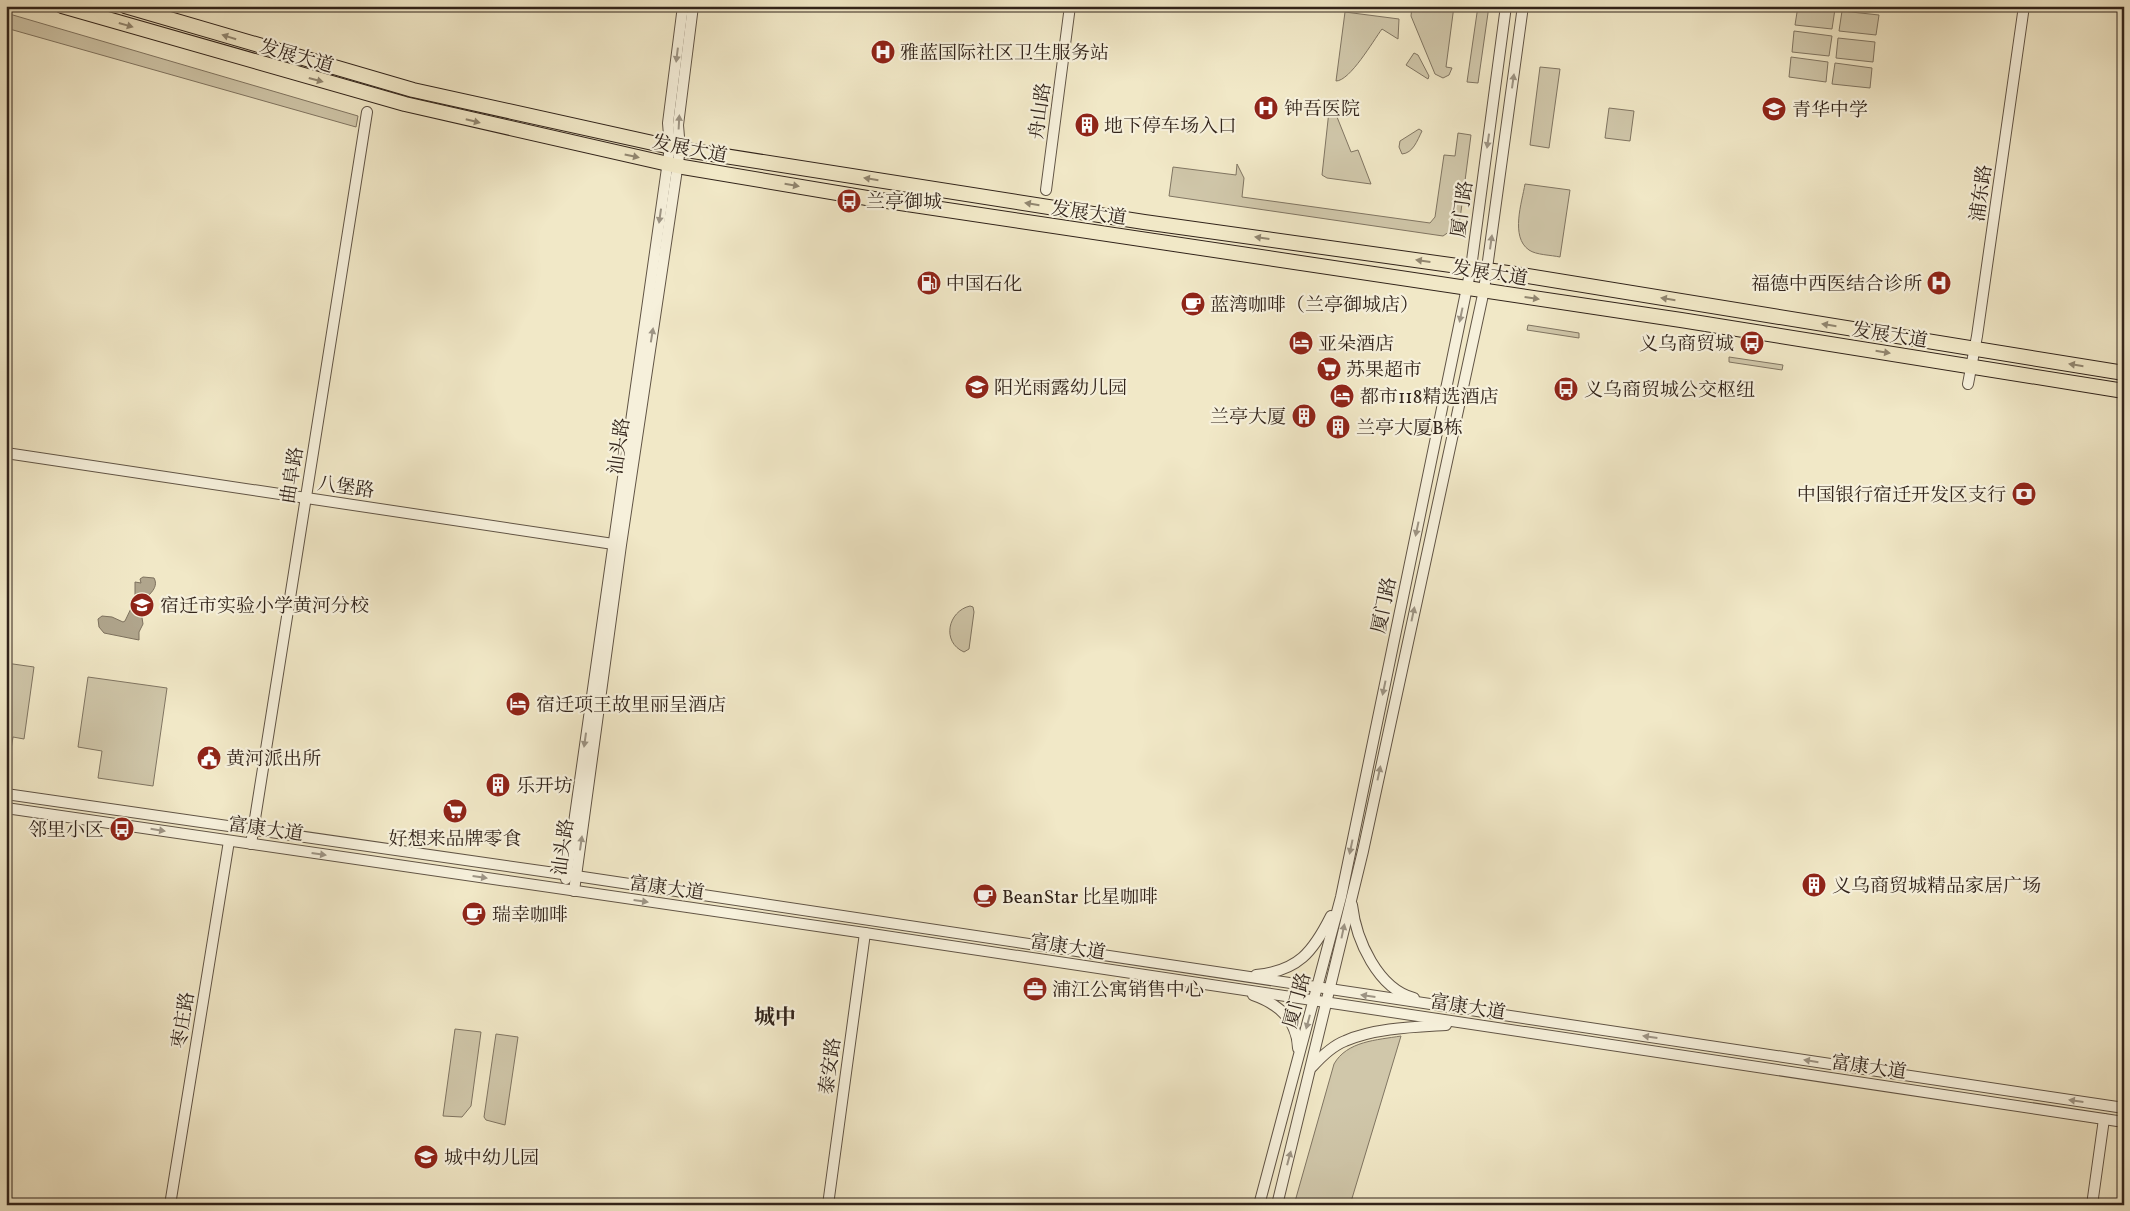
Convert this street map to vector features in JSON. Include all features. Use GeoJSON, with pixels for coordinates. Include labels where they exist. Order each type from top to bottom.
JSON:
{"type":"FeatureCollection","features":[{"type":"Feature","properties":{"kind":"main road","name":"发展大道"},"geometry":{"type":"LineString","coordinates":[[62,6],[405,104],[672,165],[877,199],[1467,287],[2124,390]]}},
{"type":"Feature","properties":{"kind":"main road","name":"发展大道"},"geometry":{"type":"LineString","coordinates":[[125,6],[413,90],[675,148],[1144,222],[1487,270],[2124,373]]}},
{"type":"Feature","properties":{"kind":"street","name":"汕头路"},"geometry":{"type":"LineString","coordinates":[[675,148],[668,123],[683,6]]}},
{"type":"Feature","properties":{"kind":"street","name":"汕头路"},"geometry":{"type":"LineString","coordinates":[[569,890],[675,148],[693,6]]}},
{"type":"Feature","properties":{"kind":"street","name":"舟山路"},"geometry":{"type":"LineString","coordinates":[[1046,190],[1070,6]]}},
{"type":"Feature","properties":{"kind":"street","name":"厦门路"},"geometry":{"type":"LineString","coordinates":[[1277,1205],[1330,990],[1346,897],[1471,268],[1506,6]]}},
{"type":"Feature","properties":{"kind":"street","name":"厦门路"},"geometry":{"type":"LineString","coordinates":[[1259,1205],[1317,988],[1363,851],[1484,290],[1523,6]]}},
{"type":"Feature","properties":{"kind":"street","name":"浦东路"},"geometry":{"type":"LineString","coordinates":[[1968,384],[2024,6]]}},
{"type":"Feature","properties":{"kind":"street","name":"曲阜路"},"geometry":{"type":"LineString","coordinates":[[251,844],[367,112]]}},
{"type":"Feature","properties":{"kind":"street","name":"八堡路"},"geometry":{"type":"LineString","coordinates":[[6,454],[617,544]]}},
{"type":"Feature","properties":{"kind":"street","name":"富康大道"},"geometry":{"type":"LineString","coordinates":[[6,794],[571,875],[1239,977],[2124,1108]]}},
{"type":"Feature","properties":{"kind":"street","name":"富康大道"},"geometry":{"type":"LineString","coordinates":[[6,808],[865,932],[2124,1122]]}},
{"type":"Feature","properties":{"kind":"street","name":"枣庄路"},"geometry":{"type":"LineString","coordinates":[[170,1205],[229,841]]}},
{"type":"Feature","properties":{"kind":"street"},"geometry":{"type":"LineString","coordinates":[[1239,977],[1280,972],[1299,962],[1319,941],[1346,897]]}},
{"type":"Feature","properties":{"kind":"street"},"geometry":{"type":"LineString","coordinates":[[1346,897],[1367,952],[1374,964],[1397,992],[1411,998],[1471,1011]]}},
{"type":"Feature","properties":{"kind":"street","name":"泰安路"},"geometry":{"type":"LineString","coordinates":[[828,1205],[865,932]]}},
{"type":"Feature","properties":{"kind":"street"},"geometry":{"type":"LineString","coordinates":[[1236,989],[1274,1004],[1284,1012],[1298,1036],[1298,1061]]}},
{"type":"Feature","properties":{"kind":"street"},"geometry":{"type":"LineString","coordinates":[[1311,1068],[1336,1046],[1365,1035],[1427,1026],[1471,1024]]}},
{"type":"Feature","properties":{"kind":"street"},"geometry":{"type":"LineString","coordinates":[[2092,1205],[2104,1119]]}},
{"type":"Feature","properties":{"kind":"shaded area"},"geometry":{"type":"Polygon","coordinates":[[[1412,6],[1454,6],[1446,67],[1452,68],[1449,75],[1443,78],[1435,74],[1411,16],[1412,6]]]}},
{"type":"Feature","properties":{"kind":"shaded area"},"geometry":{"type":"Polygon","coordinates":[[[1478,6],[1489,6],[1478,83],[1467,82],[1478,6]]]}},
{"type":"Feature","properties":{"kind":"shaded area"},"geometry":{"type":"Polygon","coordinates":[[[1798,6],[1835,9],[1832,29],[1795,25],[1798,6]]]}},
{"type":"Feature","properties":{"kind":"shaded area"},"geometry":{"type":"Polygon","coordinates":[[[1842,11],[1879,15],[1876,35],[1839,31],[1842,11]]]}},
{"type":"Feature","properties":{"kind":"shaded area"},"geometry":{"type":"Polygon","coordinates":[[[1345,12],[1399,19],[1398,39],[1382,29],[1348,75],[1336,81],[1345,12]]]}},
{"type":"Feature","properties":{"kind":"shaded area"},"geometry":{"type":"Polygon","coordinates":[[[6,13],[358,116],[356,127],[6,28],[6,13]]]}},
{"type":"Feature","properties":{"kind":"shaded area"},"geometry":{"type":"Polygon","coordinates":[[[1794,31],[1832,36],[1829,56],[1792,52],[1794,31]]]}},
{"type":"Feature","properties":{"kind":"shaded area"},"geometry":{"type":"Polygon","coordinates":[[[1838,38],[1875,42],[1873,62],[1836,58],[1838,38]]]}},
{"type":"Feature","properties":{"kind":"shaded area"},"geometry":{"type":"Polygon","coordinates":[[[1414,53],[1418,55],[1429,76],[1428,79],[1406,65],[1414,53]]]}},
{"type":"Feature","properties":{"kind":"shaded area"},"geometry":{"type":"Polygon","coordinates":[[[1791,57],[1828,62],[1826,82],[1789,77],[1791,57]]]}},
{"type":"Feature","properties":{"kind":"shaded area"},"geometry":{"type":"Polygon","coordinates":[[[1835,63],[1872,68],[1870,88],[1832,84],[1835,63]]]}},
{"type":"Feature","properties":{"kind":"shaded area"},"geometry":{"type":"Polygon","coordinates":[[[1540,67],[1560,69],[1549,148],[1530,145],[1540,67]]]}},
{"type":"Feature","properties":{"kind":"shaded area"},"geometry":{"type":"Polygon","coordinates":[[[1609,108],[1634,111],[1630,141],[1605,138],[1609,108]]]}},
{"type":"Feature","properties":{"kind":"shaded area"},"geometry":{"type":"Polygon","coordinates":[[[1334,110],[1338,113],[1337,117],[1351,152],[1358,150],[1371,184],[1327,178],[1322,175],[1329,111],[1334,110]]]}},
{"type":"Feature","properties":{"kind":"shaded area"},"geometry":{"type":"Polygon","coordinates":[[[1419,129],[1422,131],[1414,146],[1402,154],[1399,147],[1400,141],[1419,129]]]}},
{"type":"Feature","properties":{"kind":"shaded area"},"geometry":{"type":"Polygon","coordinates":[[[1458,133],[1471,135],[1460,219],[1456,227],[1443,236],[1169,196],[1173,167],[1236,175],[1237,164],[1244,178],[1242,197],[1430,223],[1435,217],[1444,155],[1455,156],[1458,133]]]}},
{"type":"Feature","properties":{"kind":"shaded area"},"geometry":{"type":"Polygon","coordinates":[[[1525,184],[1570,190],[1560,257],[1536,253],[1529,250],[1523,244],[1520,237],[1519,219],[1525,184]]]}},
{"type":"Feature","properties":{"kind":"shaded area"},"geometry":{"type":"Polygon","coordinates":[[[1528,325],[1579,333],[1579,338],[1527,330],[1528,325]]]}},
{"type":"Feature","properties":{"kind":"shaded area"},"geometry":{"type":"Polygon","coordinates":[[[1729,357],[1783,365],[1782,370],[1729,362],[1729,357]]]}},
{"type":"Feature","properties":{"kind":"shaded area"},"geometry":{"type":"Polygon","coordinates":[[[143,577],[154,578],[155,586],[140,605],[143,624],[139,632],[139,640],[104,633],[99,627],[98,619],[102,616],[125,621],[135,600],[135,582],[141,583],[140,579],[143,577]]]}},
{"type":"Feature","properties":{"kind":"shaded area"},"geometry":{"type":"Polygon","coordinates":[[[970,606],[973,607],[974,612],[969,649],[964,652],[952,641],[950,627],[952,620],[957,614],[962,609],[970,606]]]}},
{"type":"Feature","properties":{"kind":"shaded area"},"geometry":{"type":"Polygon","coordinates":[[[6,663],[34,667],[24,739],[13,737],[10,756],[6,760],[6,663]]]}},
{"type":"Feature","properties":{"kind":"shaded area"},"geometry":{"type":"Polygon","coordinates":[[[88,677],[167,688],[153,786],[98,778],[102,751],[78,747],[88,677]]]}},
{"type":"Feature","properties":{"kind":"shaded area"},"geometry":{"type":"Polygon","coordinates":[[[455,1029],[481,1032],[471,1106],[462,1117],[443,1116],[455,1029]]]}},
{"type":"Feature","properties":{"kind":"shaded area"},"geometry":{"type":"Polygon","coordinates":[[[496,1034],[518,1037],[505,1125],[486,1120],[484,1117],[496,1034]]]}},
{"type":"Feature","properties":{"kind":"shaded area"},"geometry":{"type":"Polygon","coordinates":[[[1401,1036],[1350,1205],[1294,1205],[1334,1064],[1347,1050],[1355,1046],[1401,1036]]]}},
{"type":"Feature","properties":{"kind":"place","name":"雅蓝国际社区卫生服务站"},"geometry":{"type":"Point","coordinates":[883,52]}},
{"type":"Feature","properties":{"kind":"place","name":"钟吾医院"},"geometry":{"type":"Point","coordinates":[1266,108]}},
{"type":"Feature","properties":{"kind":"place","name":"青华中学"},"geometry":{"type":"Point","coordinates":[1774,109]}},
{"type":"Feature","properties":{"kind":"place","name":"地下停车场入口"},"geometry":{"type":"Point","coordinates":[1087,125]}},
{"type":"Feature","properties":{"kind":"place","name":"兰亭御城"},"geometry":{"type":"Point","coordinates":[849,201]}},
{"type":"Feature","properties":{"kind":"place","name":"中国石化"},"geometry":{"type":"Point","coordinates":[929,283]}},
{"type":"Feature","properties":{"kind":"place","name":"福德中西医结合诊所"},"geometry":{"type":"Point","coordinates":[1939,283]}},
{"type":"Feature","properties":{"kind":"place","name":"蓝湾咖啡（兰亭御城店）"},"geometry":{"type":"Point","coordinates":[1193,304]}},
{"type":"Feature","properties":{"kind":"place","name":"亚朵酒店"},"geometry":{"type":"Point","coordinates":[1301,343]}},
{"type":"Feature","properties":{"kind":"place","name":"义乌商贸城"},"geometry":{"type":"Point","coordinates":[1752,343]}},
{"type":"Feature","properties":{"kind":"place","name":"苏果超市"},"geometry":{"type":"Point","coordinates":[1329,369]}},
{"type":"Feature","properties":{"kind":"place","name":"阳光雨露幼儿园"},"geometry":{"type":"Point","coordinates":[977,387]}},
{"type":"Feature","properties":{"kind":"place","name":"义乌商贸城公交枢纽"},"geometry":{"type":"Point","coordinates":[1566,389]}},
{"type":"Feature","properties":{"kind":"place","name":"都市118精选酒店"},"geometry":{"type":"Point","coordinates":[1342,396]}},
{"type":"Feature","properties":{"kind":"place","name":"兰亭大厦"},"geometry":{"type":"Point","coordinates":[1304,416]}},
{"type":"Feature","properties":{"kind":"place","name":"兰亭大厦B栋"},"geometry":{"type":"Point","coordinates":[1338,427]}},
{"type":"Feature","properties":{"kind":"place","name":"中国银行宿迁开发区支行"},"geometry":{"type":"Point","coordinates":[2024,494]}},
{"type":"Feature","properties":{"kind":"place","name":"宿迁市实验小学黄河分校"},"geometry":{"type":"Point","coordinates":[142,605]}},
{"type":"Feature","properties":{"kind":"place","name":"宿迁项王故里丽呈酒店"},"geometry":{"type":"Point","coordinates":[518,704]}},
{"type":"Feature","properties":{"kind":"place","name":"黄河派出所"},"geometry":{"type":"Point","coordinates":[209,758]}},
{"type":"Feature","properties":{"kind":"place","name":"乐开坊"},"geometry":{"type":"Point","coordinates":[498,785]}},
{"type":"Feature","properties":{"kind":"place","name":"好想来品牌零食"},"geometry":{"type":"Point","coordinates":[455,811]}},
{"type":"Feature","properties":{"kind":"place","name":"邻里小区"},"geometry":{"type":"Point","coordinates":[122,829]}},
{"type":"Feature","properties":{"kind":"place","name":"义乌商贸城精品家居广场"},"geometry":{"type":"Point","coordinates":[1814,885]}},
{"type":"Feature","properties":{"kind":"place","name":"BeanStar 比星咖啡"},"geometry":{"type":"Point","coordinates":[985,896]}},
{"type":"Feature","properties":{"kind":"place","name":"瑞幸咖啡"},"geometry":{"type":"Point","coordinates":[474,914]}},
{"type":"Feature","properties":{"kind":"place","name":"浦江公寓销售中心"},"geometry":{"type":"Point","coordinates":[1035,989]}},
{"type":"Feature","properties":{"kind":"place","name":"城中幼儿园"},"geometry":{"type":"Point","coordinates":[426,1157]}},
{"type":"Feature","properties":{"kind":"district","name":"城中"},"geometry":{"type":"Point","coordinates":[775,1017]}}]}
